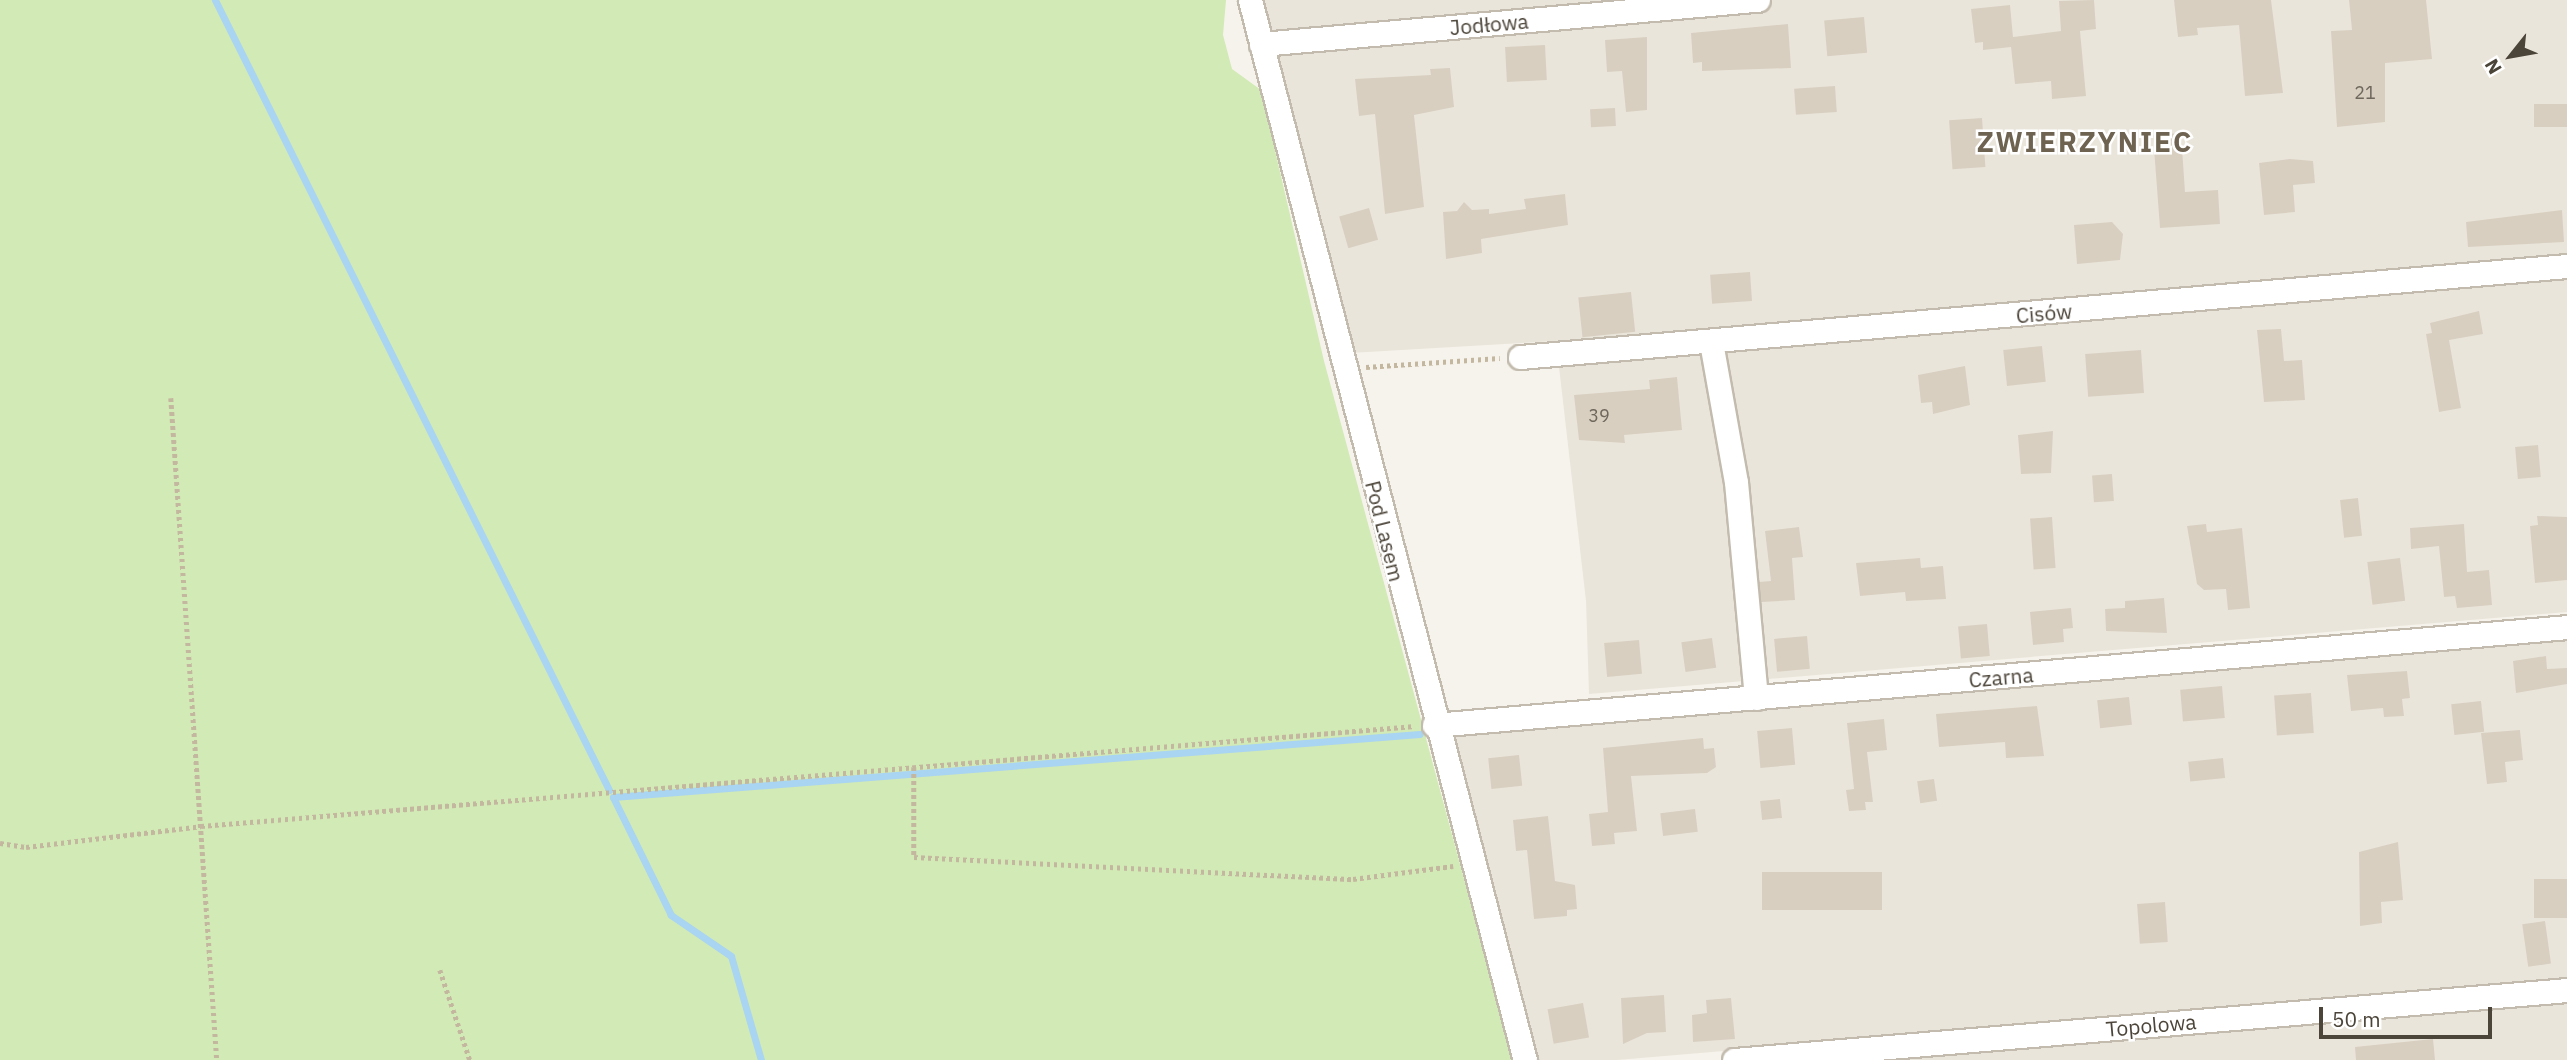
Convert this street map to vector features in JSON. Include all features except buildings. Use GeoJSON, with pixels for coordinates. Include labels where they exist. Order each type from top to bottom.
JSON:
{"type":"FeatureCollection","features":[{"type":"Feature","properties":{"kind":"street","name":"Pod Lasem"},"geometry":{"type":"LineString","coordinates":[[1250,0],[1434,724],[1525,1060]]}},
{"type":"Feature","properties":{"kind":"street","name":"Jodłowa"},"geometry":{"type":"LineString","coordinates":[[1261,44],[1758,0]]}},
{"type":"Feature","properties":{"kind":"street","name":"Cisów"},"geometry":{"type":"LineString","coordinates":[[1520,357],[2567,266]]}},
{"type":"Feature","properties":{"kind":"street"},"geometry":{"type":"LineString","coordinates":[[1711,342],[1736,482],[1756,698]]}},
{"type":"Feature","properties":{"kind":"street","name":"Czarna"},"geometry":{"type":"LineString","coordinates":[[1434,724],[2567,627]]}},
{"type":"Feature","properties":{"kind":"street","name":"Topolowa"},"geometry":{"type":"LineString","coordinates":[[1734,1060],[2567,990]]}},
{"type":"Feature","properties":{"kind":"path"},"geometry":{"type":"LineString","coordinates":[[1344,369],[1520,357]]}},
{"type":"Feature","properties":{"kind":"path"},"geometry":{"type":"LineString","coordinates":[[171,398],[217,1060]]}},
{"type":"Feature","properties":{"kind":"path"},"geometry":{"type":"LineString","coordinates":[[0,844],[26,847],[201,826],[1434,724]]}},
{"type":"Feature","properties":{"kind":"path"},"geometry":{"type":"LineString","coordinates":[[914,769],[914,857],[1353,880],[1472,864]]}},
{"type":"Feature","properties":{"kind":"path"},"geometry":{"type":"LineString","coordinates":[[440,970],[470,1060]]}},
{"type":"Feature","properties":{"kind":"shaded area"},"geometry":{"type":"Polygon","coordinates":[[[1264,0],[2567,0],[2567,612],[1589,694],[1586,601],[1556,341],[1350,353],[1264,0]]]}},
{"type":"Feature","properties":{"kind":"shaded area"},"geometry":{"type":"Polygon","coordinates":[[[2567,634],[2567,980],[1617,1060],[1536,1060],[1449,741],[1459,732],[2567,634]]]}},
{"type":"Feature","properties":{"kind":"shaded area"},"geometry":{"type":"Polygon","coordinates":[[[2567,997],[2567,1060],[1837,1060],[2567,997]]]}},
{"type":"Feature","properties":{"kind":"green space"},"geometry":{"type":"Polygon","coordinates":[[[0,0],[1226,0],[1223,35],[1232,69],[1261,90],[1324,361],[1513,1060],[0,1060],[0,0]]]}},
{"type":"Feature","properties":{"kind":"waterway"},"geometry":{"type":"LineString","coordinates":[[215,0],[609,790]]}},
{"type":"Feature","properties":{"kind":"waterway"},"geometry":{"type":"LineString","coordinates":[[761,1060],[731,956],[671,915],[613,797],[1420,734]]}},
{"type":"Feature","properties":{"kind":"district","name":"ZWIERZYNIEC"},"geometry":{"type":"Point","coordinates":[2085,142]}}]}
